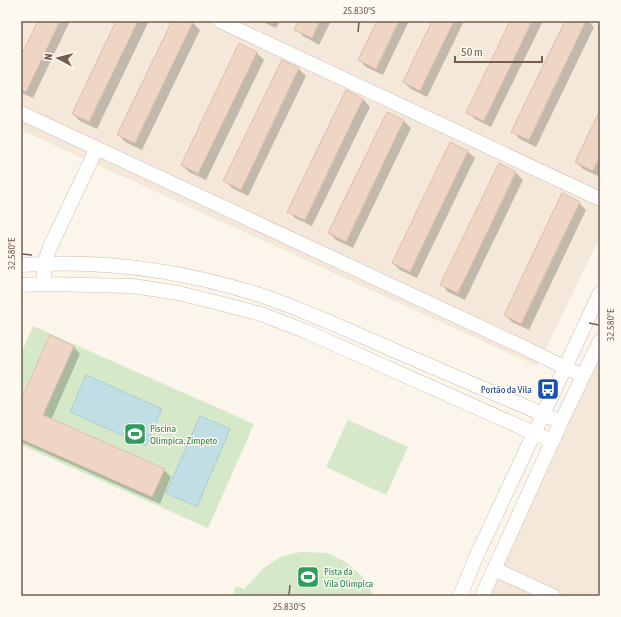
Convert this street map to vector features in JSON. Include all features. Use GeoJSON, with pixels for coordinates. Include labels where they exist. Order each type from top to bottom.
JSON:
{"type":"FeatureCollection","features":[{"type":"Feature","properties":{"kind":"street"},"geometry":{"type":"LineString","coordinates":[[220,21],[600,198]]}},
{"type":"Feature","properties":{"kind":"street"},"geometry":{"type":"LineString","coordinates":[[21,113],[583,376]]}},
{"type":"Feature","properties":{"kind":"street"},"geometry":{"type":"LineString","coordinates":[[44,284],[44,263],[97,148]]}},
{"type":"Feature","properties":{"kind":"street"},"geometry":{"type":"LineString","coordinates":[[21,265],[44,263],[133,267],[193,277],[257,294],[301,310],[560,422]]}},
{"type":"Feature","properties":{"kind":"street"},"geometry":{"type":"LineString","coordinates":[[21,285],[44,284],[133,286],[178,293],[264,315],[552,441]]}},
{"type":"Feature","properties":{"kind":"street"},"geometry":{"type":"LineString","coordinates":[[460,596],[476,557],[600,293]]}},
{"type":"Feature","properties":{"kind":"street"},"geometry":{"type":"LineString","coordinates":[[482,596],[560,422],[600,341]]}},
{"type":"Feature","properties":{"kind":"street"},"geometry":{"type":"LineString","coordinates":[[494,569],[553,596]]}},
{"type":"Feature","properties":{"kind":"shaded area"},"geometry":{"type":"Polygon","coordinates":[[[21,21],[600,21],[600,237],[537,366],[21,130],[21,21]]]}},
{"type":"Feature","properties":{"kind":"shaded area"},"geometry":{"type":"Polygon","coordinates":[[[600,355],[600,596],[489,596],[514,533],[600,355]]]}},
{"type":"Feature","properties":{"kind":"green space","name":"Piscina Olimpíca, Zimpeto"},"geometry":{"type":"Polygon","coordinates":[[[33,326],[254,424],[208,528],[21,445],[21,354],[33,326]]]}},
{"type":"Feature","properties":{"kind":"green space"},"geometry":{"type":"Polygon","coordinates":[[[348,420],[408,447],[386,495],[326,467],[348,420]]]}},
{"type":"Feature","properties":{"kind":"green space","name":"Pista da Vila Olimpíca"},"geometry":{"type":"Polygon","coordinates":[[[301,552],[327,553],[346,562],[369,583],[373,596],[232,596],[236,586],[244,589],[265,567],[282,556],[301,552]]]}},
{"type":"Feature","properties":{"kind":"water"},"geometry":{"type":"Polygon","coordinates":[[[86,375],[162,409],[146,446],[70,412],[86,375]]]}},
{"type":"Feature","properties":{"kind":"water"},"geometry":{"type":"Polygon","coordinates":[[[200,416],[230,429],[197,507],[166,493],[200,416]]]}},
{"type":"Feature","properties":{"kind":"building"},"geometry":{"type":"Polygon","coordinates":[[[38,21],[60,21],[26,92],[21,90],[21,56],[38,21]]]}},
{"type":"Feature","properties":{"kind":"building"},"geometry":{"type":"Polygon","coordinates":[[[116,21],[138,21],[89,122],[72,114],[116,21]]]}},
{"type":"Feature","properties":{"kind":"building"},"geometry":{"type":"Polygon","coordinates":[[[172,21],[193,22],[135,143],[117,135],[172,21]]]}},
{"type":"Feature","properties":{"kind":"building"},"geometry":{"type":"Polygon","coordinates":[[[298,21],[320,21],[312,38],[294,30],[298,21]]]}},
{"type":"Feature","properties":{"kind":"building"},"geometry":{"type":"Polygon","coordinates":[[[377,21],[399,21],[376,69],[358,60],[377,21]]]}},
{"type":"Feature","properties":{"kind":"building"},"geometry":{"type":"Polygon","coordinates":[[[432,21],[454,21],[420,91],[403,82],[432,21]]]}},
{"type":"Feature","properties":{"kind":"building"},"geometry":{"type":"Polygon","coordinates":[[[510,21],[532,21],[484,121],[466,113],[510,21]]]}},
{"type":"Feature","properties":{"kind":"building"},"geometry":{"type":"Polygon","coordinates":[[[565,21],[586,21],[529,140],[511,132],[565,21]]]}},
{"type":"Feature","properties":{"kind":"building"},"geometry":{"type":"Polygon","coordinates":[[[239,43],[257,52],[198,174],[181,165],[239,43]]]}},
{"type":"Feature","properties":{"kind":"building"},"geometry":{"type":"Polygon","coordinates":[[[282,60],[299,68],[241,190],[223,181],[282,60]]]}},
{"type":"Feature","properties":{"kind":"building"},"geometry":{"type":"Polygon","coordinates":[[[346,90],[363,99],[305,220],[287,212],[346,90]]]}},
{"type":"Feature","properties":{"kind":"building"},"geometry":{"type":"Polygon","coordinates":[[[600,110],[600,156],[593,171],[575,162],[600,110]]]}},
{"type":"Feature","properties":{"kind":"building"},"geometry":{"type":"Polygon","coordinates":[[[387,112],[404,120],[346,242],[328,233],[387,112]]]}},
{"type":"Feature","properties":{"kind":"building"},"geometry":{"type":"Polygon","coordinates":[[[450,142],[468,151],[410,272],[392,263],[450,142]]]}},
{"type":"Feature","properties":{"kind":"building"},"geometry":{"type":"Polygon","coordinates":[[[499,163],[516,172],[458,293],[440,285],[499,163]]]}},
{"type":"Feature","properties":{"kind":"building"},"geometry":{"type":"Polygon","coordinates":[[[562,193],[580,202],[521,324],[504,315],[562,193]]]}},
{"type":"Feature","properties":{"kind":"building"},"geometry":{"type":"Polygon","coordinates":[[[50,335],[74,346],[43,415],[165,469],[152,497],[21,439],[21,400],[50,335]]]}},
{"type":"Feature","properties":{"kind":"place","name":"Portão da Vila"},"geometry":{"type":"Point","coordinates":[548,389]}},
{"type":"Feature","properties":{"kind":"place","name":"Piscina Olimpíca, Zimpeto"},"geometry":{"type":"Point","coordinates":[135,434]}},
{"type":"Feature","properties":{"kind":"place","name":"Pista da Vila Olimpíca"},"geometry":{"type":"Point","coordinates":[308,577]}}]}
